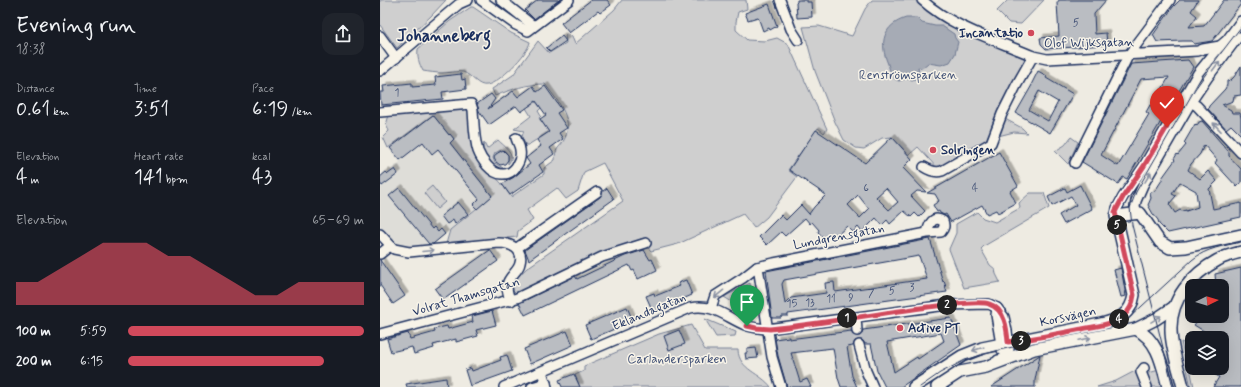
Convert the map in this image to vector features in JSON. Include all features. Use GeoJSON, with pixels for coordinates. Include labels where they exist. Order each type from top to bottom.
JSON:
{"type":"FeatureCollection","features":[{"type":"Feature","properties":{"kind":"main road"},"geometry":{"type":"LineString","coordinates":[[1116,216],[1134,213],[1142,214],[1160,242],[1170,248],[1186,247],[1241,235]]}},
{"type":"Feature","properties":{"kind":"main road","name":"Korsvägen"},"geometry":{"type":"LineString","coordinates":[[1111,327],[1124,316],[1131,306],[1134,295],[1116,216]]}},
{"type":"Feature","properties":{"kind":"main road"},"geometry":{"type":"LineString","coordinates":[[1183,387],[1171,333],[1172,318],[1176,302],[1190,280],[1201,270],[1219,260],[1241,252]]}},
{"type":"Feature","properties":{"kind":"main road","name":"Korsvägen"},"geometry":{"type":"LineString","coordinates":[[918,385],[962,356],[982,348],[1004,343],[1055,339],[1111,327],[1136,329],[1156,319],[1176,302]]}},
{"type":"Feature","properties":{"kind":"main road"},"geometry":{"type":"LineString","coordinates":[[1136,329],[1146,335],[1153,342],[1163,367],[1168,387]]}},
{"type":"Feature","properties":{"kind":"main road","name":"Korsvägen"},"geometry":{"type":"LineString","coordinates":[[937,387],[960,372],[986,367],[1011,356],[1034,349],[1055,339]]}},
{"type":"Feature","properties":{"kind":"street"},"geometry":{"type":"LineString","coordinates":[[380,71],[460,2],[468,0]]}},
{"type":"Feature","properties":{"kind":"street"},"geometry":{"type":"LineString","coordinates":[[481,0],[521,28],[528,31],[540,24],[569,0]]}},
{"type":"Feature","properties":{"kind":"street"},"geometry":{"type":"LineString","coordinates":[[501,0],[535,26]]}},
{"type":"Feature","properties":{"kind":"street"},"geometry":{"type":"LineString","coordinates":[[780,0],[790,29],[798,40]]}},
{"type":"Feature","properties":{"kind":"street","name":"Olof Wijksgatan"},"geometry":{"type":"LineString","coordinates":[[922,0],[948,20],[1034,56],[1047,59],[1128,56],[1198,51],[1220,46]]}},
{"type":"Feature","properties":{"kind":"street"},"geometry":{"type":"LineString","coordinates":[[1075,163],[1128,56],[1170,0]]}},
{"type":"Feature","properties":{"kind":"street"},"geometry":{"type":"LineString","coordinates":[[1116,216],[1115,212],[1123,197],[1144,166],[1198,73],[1241,21]]}},
{"type":"Feature","properties":{"kind":"street"},"geometry":{"type":"LineString","coordinates":[[380,36],[396,58]]}},
{"type":"Feature","properties":{"kind":"street"},"geometry":{"type":"LineString","coordinates":[[1134,213],[1136,201],[1143,185],[1191,102],[1208,77],[1240,37]]}},
{"type":"Feature","properties":{"kind":"street"},"geometry":{"type":"LineString","coordinates":[[1198,51],[1206,56],[1207,62]]}},
{"type":"Feature","properties":{"kind":"street"},"geometry":{"type":"LineString","coordinates":[[924,167],[930,171],[942,171],[991,143],[1002,114],[1016,86],[1034,56]]}},
{"type":"Feature","properties":{"kind":"street"},"geometry":{"type":"LineString","coordinates":[[1191,102],[1197,106],[1241,153]]}},
{"type":"Feature","properties":{"kind":"street"},"geometry":{"type":"LineString","coordinates":[[380,112],[471,104],[478,150],[489,167],[496,173],[503,174],[516,167],[519,160],[520,150],[516,138]]}},
{"type":"Feature","properties":{"kind":"street"},"geometry":{"type":"LineString","coordinates":[[517,248],[597,192]]}},
{"type":"Feature","properties":{"kind":"street","name":"Lundgrensgatan"},"geometry":{"type":"LineString","coordinates":[[711,308],[715,296],[757,268],[774,263],[927,232]]}},
{"type":"Feature","properties":{"kind":"street"},"geometry":{"type":"LineString","coordinates":[[380,234],[390,246],[398,250],[409,252],[499,243],[510,244],[517,248],[520,254],[521,262],[508,282],[508,294],[510,301]]}},
{"type":"Feature","properties":{"kind":"street","name":"Volrat Thamsgatan"},"geometry":{"type":"LineString","coordinates":[[380,334],[510,301],[602,257],[646,243]]}},
{"type":"Feature","properties":{"kind":"street"},"geometry":{"type":"LineString","coordinates":[[380,254],[390,246]]}},
{"type":"Feature","properties":{"kind":"street"},"geometry":{"type":"LineString","coordinates":[[757,268],[760,273],[772,357],[781,387]]}},
{"type":"Feature","properties":{"kind":"street","name":"Eklandagatan"},"geometry":{"type":"LineString","coordinates":[[504,387],[690,308],[700,306],[711,308],[747,326],[767,329],[958,304],[983,303],[997,308],[996,315],[1004,343],[1003,352],[1011,356]]}},
{"type":"Feature","properties":{"kind":"street"},"geometry":{"type":"LineString","coordinates":[[856,317],[857,330]]}},
{"type":"Feature","properties":{"kind":"street"},"geometry":{"type":"LineString","coordinates":[[859,345],[866,371],[873,387]]}},
{"type":"Feature","properties":{"kind":"street"},"geometry":{"type":"LineString","coordinates":[[1144,368],[1141,372],[1147,387]]}},
{"type":"Feature","properties":{"kind":"street"},"geometry":{"type":"LineString","coordinates":[[532,387],[547,385],[542,372]]}},
{"type":"Feature","properties":{"kind":"shaded area"},"geometry":{"type":"Polygon","coordinates":[[[906,18],[917,18],[922,23],[942,26],[954,34],[958,42],[955,54],[950,62],[941,65],[928,63],[922,68],[918,67],[919,74],[917,78],[912,80],[908,78],[899,81],[894,78],[890,71],[885,56],[884,42],[885,36],[892,25],[906,18]]]}},
{"type":"Feature","properties":{"kind":"shaded area"},"geometry":{"type":"Polygon","coordinates":[[[433,115],[454,139],[450,143],[492,196],[431,246],[413,250],[396,247],[380,230],[380,177],[400,162],[389,149],[433,115]]]}},
{"type":"Feature","properties":{"kind":"green space"},"geometry":{"type":"Polygon","coordinates":[[[380,0],[446,0],[397,48],[380,25],[380,0]]]}},
{"type":"Feature","properties":{"kind":"green space"},"geometry":{"type":"Polygon","coordinates":[[[622,0],[746,0],[747,9],[738,12],[736,30],[747,40],[765,41],[777,38],[788,44],[827,129],[824,133],[818,128],[788,170],[797,177],[767,217],[754,228],[743,214],[678,244],[651,251],[641,239],[567,268],[516,293],[513,290],[512,285],[517,277],[527,268],[623,201],[603,163],[584,172],[578,191],[566,199],[557,188],[527,210],[533,220],[518,231],[517,237],[446,244],[450,230],[492,196],[450,143],[454,139],[433,115],[388,148],[383,137],[389,131],[386,125],[389,115],[470,107],[473,131],[492,173],[511,197],[544,174],[544,168],[555,160],[557,150],[563,142],[567,131],[566,116],[559,102],[545,84],[520,87],[495,96],[492,89],[513,75],[538,41],[549,53],[566,43],[565,35],[567,34],[572,37],[575,44],[614,10],[622,0]]]}},
{"type":"Feature","properties":{"kind":"green space","name":"Renströmsparken"},"geometry":{"type":"Polygon","coordinates":[[[872,0],[916,0],[933,15],[1006,47],[1026,59],[999,107],[985,142],[938,169],[918,147],[909,155],[892,137],[882,138],[864,149],[856,148],[844,140],[835,122],[815,71],[803,27],[819,26],[852,36],[865,9],[872,0]]]}},
{"type":"Feature","properties":{"kind":"green space"},"geometry":{"type":"Polygon","coordinates":[[[1008,0],[1044,0],[1021,24],[1009,23],[997,11],[1008,0]]]}},
{"type":"Feature","properties":{"kind":"green space"},"geometry":{"type":"Polygon","coordinates":[[[471,7],[511,33],[530,42],[524,54],[505,74],[487,85],[478,83],[463,72],[440,73],[423,71],[420,65],[418,49],[450,21],[471,7]]]}},
{"type":"Feature","properties":{"kind":"green space"},"geometry":{"type":"Polygon","coordinates":[[[536,102],[541,108],[538,111],[541,116],[539,118],[549,132],[526,145],[522,138],[524,131],[514,129],[531,116],[526,108],[536,102]]]}},
{"type":"Feature","properties":{"kind":"green space"},"geometry":{"type":"Polygon","coordinates":[[[1005,119],[1022,128],[1027,133],[1014,132],[998,136],[1003,120],[1005,119]]]}},
{"type":"Feature","properties":{"kind":"green space"},"geometry":{"type":"Polygon","coordinates":[[[1071,137],[1078,142],[1068,164],[1055,151],[1065,145],[1071,137]]]}},
{"type":"Feature","properties":{"kind":"green space"},"geometry":{"type":"Polygon","coordinates":[[[498,140],[511,154],[508,164],[508,155],[505,151],[495,153],[493,158],[495,163],[503,168],[495,168],[492,166],[487,161],[482,151],[484,143],[487,149],[498,140]]]}},
{"type":"Feature","properties":{"kind":"green space"},"geometry":{"type":"Polygon","coordinates":[[[432,186],[445,202],[437,209],[424,193],[432,186]]]}},
{"type":"Feature","properties":{"kind":"green space"},"geometry":{"type":"Polygon","coordinates":[[[1030,193],[1044,193],[1049,208],[981,249],[990,265],[995,269],[1000,282],[964,288],[949,249],[956,233],[956,224],[977,212],[983,218],[995,222],[1020,208],[1019,203],[1030,193]]]}},
{"type":"Feature","properties":{"kind":"green space"},"geometry":{"type":"Polygon","coordinates":[[[750,283],[753,315],[724,297],[750,283]]]}},
{"type":"Feature","properties":{"kind":"green space"},"geometry":{"type":"Polygon","coordinates":[[[705,319],[736,332],[735,336],[716,337],[705,319]]]}},
{"type":"Feature","properties":{"kind":"green space","name":"Carlandersparken"},"geometry":{"type":"Polygon","coordinates":[[[691,325],[705,350],[738,350],[739,357],[746,367],[767,382],[771,387],[580,387],[575,375],[584,371],[584,366],[659,334],[691,325]]]}},
{"type":"Feature","properties":{"kind":"green space"},"geometry":{"type":"Polygon","coordinates":[[[1181,342],[1185,344],[1185,360],[1181,342]]]}},
{"type":"Feature","properties":{"kind":"green space"},"geometry":{"type":"Polygon","coordinates":[[[1159,370],[1164,387],[1150,387],[1145,374],[1159,370]]]}},
{"type":"Feature","properties":{"kind":"green space"},"geometry":{"type":"Polygon","coordinates":[[[1135,371],[1143,387],[1097,387],[1116,381],[1135,371]]]}},
{"type":"Feature","properties":{"kind":"green space"},"geometry":{"type":"Polygon","coordinates":[[[1188,375],[1191,375],[1194,387],[1191,387],[1188,375]]]}},
{"type":"Feature","properties":{"kind":"building"},"geometry":{"type":"Polygon","coordinates":[[[538,0],[559,0],[534,19],[525,10],[538,0]]]}},
{"type":"Feature","properties":{"kind":"building"},"geometry":{"type":"Polygon","coordinates":[[[591,0],[607,0],[611,5],[600,13],[598,11],[569,33],[561,23],[591,0]]]}},
{"type":"Feature","properties":{"kind":"building"},"geometry":{"type":"Polygon","coordinates":[[[797,0],[807,0],[807,2],[811,2],[812,17],[797,18],[797,0]]]}},
{"type":"Feature","properties":{"kind":"building"},"geometry":{"type":"Polygon","coordinates":[[[1059,0],[1106,0],[1094,14],[1095,34],[1106,33],[1107,43],[1105,45],[1046,49],[1041,44],[1040,38],[1059,36],[1057,3],[1059,0]]]}},
{"type":"Feature","properties":{"kind":"building"},"geometry":{"type":"Polygon","coordinates":[[[1180,0],[1198,0],[1191,11],[1197,16],[1189,27],[1204,26],[1224,0],[1241,0],[1241,4],[1212,41],[1194,44],[1192,41],[1157,42],[1153,35],[1173,7],[1180,0]]]}},
{"type":"Feature","properties":{"kind":"building"},"geometry":{"type":"Polygon","coordinates":[[[769,4],[777,26],[770,30],[769,28],[763,31],[758,17],[748,20],[745,13],[769,4]]]}},
{"type":"Feature","properties":{"kind":"building"},"geometry":{"type":"Polygon","coordinates":[[[562,36],[566,41],[550,52],[546,48],[562,36]]]}},
{"type":"Feature","properties":{"kind":"building"},"geometry":{"type":"Polygon","coordinates":[[[1188,60],[1193,67],[1127,179],[1123,177],[1118,184],[1082,162],[1131,64],[1188,60]],[[1169,77],[1141,79],[1101,155],[1118,166],[1149,114],[1146,112],[1150,105],[1153,107],[1169,77]]]}},
{"type":"Feature","properties":{"kind":"building"},"geometry":{"type":"Polygon","coordinates":[[[1241,66],[1241,95],[1234,96],[1233,101],[1222,105],[1231,110],[1232,113],[1240,113],[1241,135],[1231,125],[1226,129],[1208,109],[1225,89],[1227,81],[1234,77],[1241,66]]]}},
{"type":"Feature","properties":{"kind":"building"},"geometry":{"type":"Polygon","coordinates":[[[1038,71],[1047,76],[1046,78],[1073,94],[1050,133],[1016,113],[1038,71]],[[1039,91],[1029,110],[1048,121],[1058,102],[1039,91]]]}},
{"type":"Feature","properties":{"kind":"building"},"geometry":{"type":"Polygon","coordinates":[[[461,74],[462,80],[465,79],[466,89],[442,92],[443,99],[381,105],[380,92],[384,92],[383,86],[412,83],[412,87],[436,85],[435,77],[461,74]]]}},
{"type":"Feature","properties":{"kind":"building"},"geometry":{"type":"Polygon","coordinates":[[[533,86],[537,92],[545,86],[562,110],[557,113],[567,128],[559,133],[563,139],[550,148],[554,154],[539,165],[543,172],[510,195],[502,184],[514,177],[530,164],[526,158],[541,146],[537,140],[549,132],[540,119],[546,115],[536,101],[521,112],[516,106],[489,125],[479,111],[477,104],[491,94],[495,99],[488,109],[513,91],[518,97],[533,86]]]}},
{"type":"Feature","properties":{"kind":"building"},"geometry":{"type":"Polygon","coordinates":[[[433,115],[454,139],[450,143],[492,196],[477,209],[473,205],[479,199],[438,149],[432,154],[423,142],[400,160],[390,148],[433,115]]]}},
{"type":"Feature","properties":{"kind":"building"},"geometry":{"type":"Polygon","coordinates":[[[1202,121],[1229,152],[1229,156],[1241,169],[1241,183],[1237,187],[1215,163],[1217,160],[1204,145],[1200,154],[1188,170],[1200,179],[1208,171],[1217,181],[1209,189],[1213,209],[1241,203],[1241,217],[1168,233],[1159,224],[1148,205],[1151,198],[1150,194],[1151,192],[1155,191],[1175,160],[1174,159],[1177,154],[1178,155],[1186,145],[1184,143],[1195,124],[1197,126],[1199,122],[1202,121]],[[1180,182],[1172,194],[1176,196],[1169,204],[1175,213],[1180,210],[1186,211],[1198,207],[1196,191],[1180,182]]]}},
{"type":"Feature","properties":{"kind":"building"},"geometry":{"type":"Polygon","coordinates":[[[816,130],[865,163],[892,137],[912,159],[903,168],[926,192],[917,191],[911,196],[925,211],[919,217],[915,213],[911,217],[904,211],[890,224],[887,220],[882,225],[876,218],[862,232],[858,227],[853,232],[847,226],[833,239],[829,235],[825,239],[818,232],[819,230],[812,222],[810,224],[805,218],[785,236],[781,232],[767,245],[759,237],[781,215],[786,220],[801,205],[809,214],[826,195],[789,170],[816,130]],[[886,188],[876,197],[889,210],[898,202],[886,188]],[[858,195],[848,205],[860,218],[869,209],[858,195]]]}},
{"type":"Feature","properties":{"kind":"building"},"geometry":{"type":"Polygon","coordinates":[[[503,150],[508,155],[508,160],[505,164],[500,165],[494,158],[496,154],[503,150]]]}},
{"type":"Feature","properties":{"kind":"building"},"geometry":{"type":"Polygon","coordinates":[[[999,152],[1018,186],[1010,191],[1016,203],[998,213],[996,210],[987,214],[982,205],[951,222],[946,214],[944,215],[939,211],[937,212],[933,205],[939,201],[935,194],[927,193],[999,152]]]}},
{"type":"Feature","properties":{"kind":"building"},"geometry":{"type":"Polygon","coordinates":[[[395,169],[398,174],[382,186],[380,183],[380,177],[386,172],[388,174],[395,169]]]}},
{"type":"Feature","properties":{"kind":"building"},"geometry":{"type":"Polygon","coordinates":[[[1080,185],[1092,209],[1064,224],[1059,215],[1076,205],[1071,196],[1052,206],[1048,197],[1065,188],[1067,192],[1080,185]]]}},
{"type":"Feature","properties":{"kind":"building"},"geometry":{"type":"Polygon","coordinates":[[[399,188],[432,229],[434,227],[438,232],[441,229],[445,234],[433,244],[429,244],[389,196],[399,188]]]}},
{"type":"Feature","properties":{"kind":"building"},"geometry":{"type":"Polygon","coordinates":[[[607,188],[614,199],[529,260],[525,250],[600,197],[603,191],[607,188]]]}},
{"type":"Feature","properties":{"kind":"building"},"geometry":{"type":"Polygon","coordinates":[[[458,202],[468,214],[455,224],[453,220],[447,224],[441,216],[458,202]]]}},
{"type":"Feature","properties":{"kind":"building"},"geometry":{"type":"Polygon","coordinates":[[[930,239],[947,292],[788,314],[788,316],[782,316],[781,318],[772,318],[766,271],[930,239]],[[919,256],[784,280],[782,284],[785,304],[791,298],[826,293],[825,283],[834,282],[835,292],[927,279],[919,256]]]}},
{"type":"Feature","properties":{"kind":"building"},"geometry":{"type":"Polygon","coordinates":[[[490,250],[498,261],[443,300],[435,289],[490,250]]]}},
{"type":"Feature","properties":{"kind":"building"},"geometry":{"type":"Polygon","coordinates":[[[644,250],[650,260],[652,259],[657,270],[638,279],[634,270],[632,271],[629,265],[525,315],[519,303],[575,276],[577,279],[625,256],[644,250]]]}},
{"type":"Feature","properties":{"kind":"building"},"geometry":{"type":"Polygon","coordinates":[[[380,260],[405,296],[393,304],[380,285],[380,260]]]}},
{"type":"Feature","properties":{"kind":"building"},"geometry":{"type":"Polygon","coordinates":[[[1121,268],[1126,296],[1121,297],[1114,270],[1121,268]]]}},
{"type":"Feature","properties":{"kind":"building"},"geometry":{"type":"Polygon","coordinates":[[[1241,268],[1241,387],[1213,387],[1219,377],[1216,375],[1229,375],[1229,331],[1204,331],[1194,325],[1196,323],[1229,323],[1229,279],[1215,279],[1215,274],[1241,268]]]}},
{"type":"Feature","properties":{"kind":"building"},"geometry":{"type":"Polygon","coordinates":[[[686,280],[692,295],[653,312],[646,296],[654,293],[655,296],[680,286],[678,283],[686,280]]]}},
{"type":"Feature","properties":{"kind":"building"},"geometry":{"type":"Polygon","coordinates":[[[627,307],[633,321],[591,339],[585,325],[627,307]]]}},
{"type":"Feature","properties":{"kind":"building"},"geometry":{"type":"Polygon","coordinates":[[[492,311],[496,325],[476,330],[478,336],[456,342],[456,339],[433,345],[434,348],[414,354],[412,347],[391,352],[387,339],[408,333],[410,339],[435,332],[434,329],[447,326],[448,329],[473,322],[472,316],[492,311]]]}},
{"type":"Feature","properties":{"kind":"building"},"geometry":{"type":"Polygon","coordinates":[[[951,318],[961,345],[901,387],[885,387],[877,371],[871,344],[865,344],[860,339],[855,341],[853,346],[847,347],[852,376],[857,387],[841,387],[833,348],[791,353],[800,382],[807,379],[811,387],[787,387],[778,356],[775,339],[789,337],[789,339],[851,331],[854,336],[858,337],[862,334],[863,330],[951,318]],[[941,333],[887,342],[894,372],[917,357],[918,359],[944,341],[941,333]]]}},
{"type":"Feature","properties":{"kind":"building"},"geometry":{"type":"Polygon","coordinates":[[[679,330],[685,344],[669,350],[664,336],[679,330]]]}},
{"type":"Feature","properties":{"kind":"building"},"geometry":{"type":"Polygon","coordinates":[[[567,331],[573,345],[530,364],[524,349],[567,331]]]}},
{"type":"Feature","properties":{"kind":"building"},"geometry":{"type":"Polygon","coordinates":[[[756,348],[758,358],[746,359],[745,353],[747,353],[747,349],[756,348]]]}},
{"type":"Feature","properties":{"kind":"building"},"geometry":{"type":"Polygon","coordinates":[[[507,355],[512,371],[470,386],[465,370],[471,368],[472,371],[501,360],[500,357],[507,355]]]}},
{"type":"Feature","properties":{"kind":"building"},"geometry":{"type":"Polygon","coordinates":[[[1040,355],[1035,387],[991,387],[1040,355]]]}},
{"type":"Feature","properties":{"kind":"building"},"geometry":{"type":"Polygon","coordinates":[[[574,374],[580,387],[562,387],[559,380],[574,374]]]}},
{"type":"Feature","properties":{"kind":"building"},"geometry":{"type":"Polygon","coordinates":[[[446,378],[447,387],[407,387],[406,384],[446,378]]]}},
{"type":"Feature","properties":{"kind":"tunnel"},"geometry":{"type":"LineString","coordinates":[[857,331],[859,345]]}},
{"type":"Feature","properties":{"kind":"tram line"},"geometry":{"type":"LineString","coordinates":[[1173,387],[1132,225],[1130,208],[1136,192],[1195,89],[1241,27]]}},
{"type":"Feature","properties":{"kind":"tram line"},"geometry":{"type":"LineString","coordinates":[[920,387],[940,373],[965,360],[999,350],[1114,325],[1129,318],[1197,256],[1215,248],[1241,242]]}},
{"type":"Feature","properties":{"kind":"place","name":"Incantatio"},"geometry":{"type":"Point","coordinates":[1031,33]}},
{"type":"Feature","properties":{"kind":"place","name":"Solringen"},"geometry":{"type":"Point","coordinates":[933,150]}},
{"type":"Feature","properties":{"kind":"place","name":"Active PT"},"geometry":{"type":"Point","coordinates":[900,328]}},
{"type":"Feature","properties":{"kind":"district","name":"Johanneberg"},"geometry":{"type":"Point","coordinates":[444,36]}},
{"type":"Feature","properties":{"kind":"route"},"geometry":{"type":"LineString","coordinates":[[747,326],[770,329],[947,305],[983,303],[997,308],[1004,317],[1008,342],[1041,337],[1112,322],[1124,316],[1131,306],[1134,295],[1115,212],[1127,190],[1144,166],[1167,127]]}}]}
